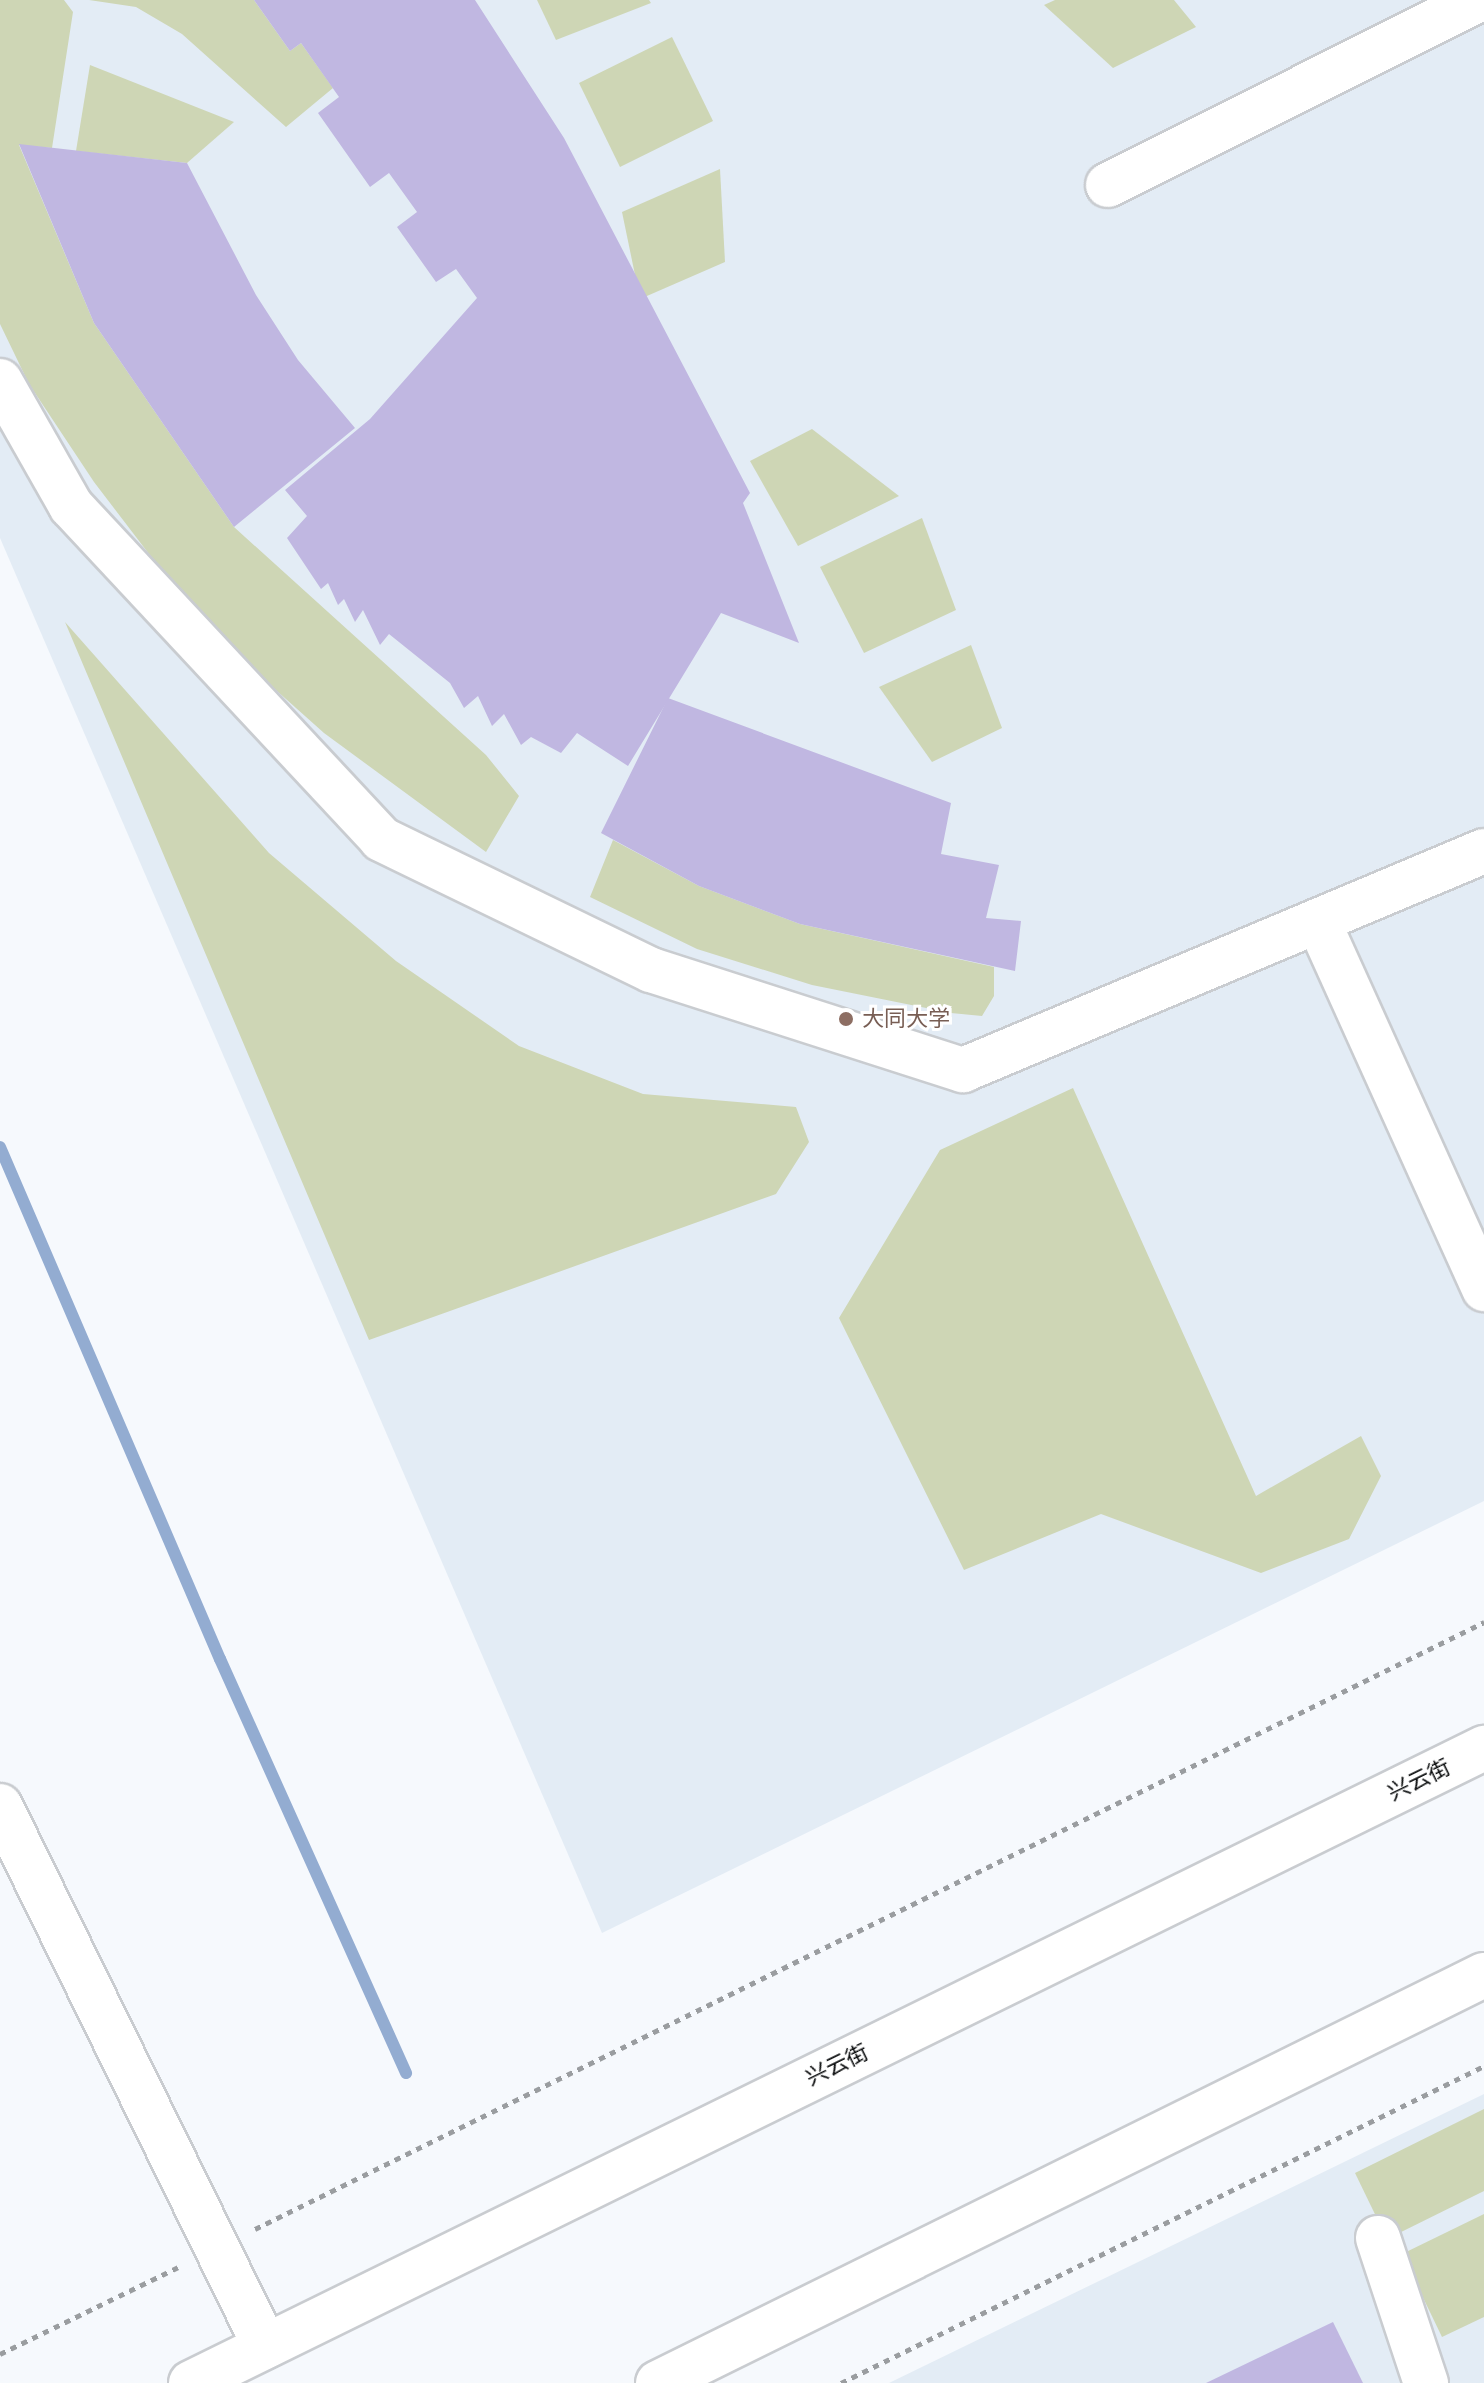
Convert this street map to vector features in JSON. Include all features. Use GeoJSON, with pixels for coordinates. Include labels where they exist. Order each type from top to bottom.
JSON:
{"type":"FeatureCollection","features":[{"type":"Feature","properties":{"kind":"main road"},"geometry":{"type":"LineString","coordinates":[[1108,185],[1478,0]]}},
{"type":"Feature","properties":{"kind":"main road"},"geometry":{"type":"LineString","coordinates":[[0,381],[71,506],[381,839],[651,970],[963,1070],[1484,851]]}},
{"type":"Feature","properties":{"kind":"main road"},"geometry":{"type":"LineString","coordinates":[[1318,921],[1484,1289]]}},
{"type":"Feature","properties":{"kind":"main road","name":"兴云街"},"geometry":{"type":"LineString","coordinates":[[191,2383],[1484,1748]]}},
{"type":"Feature","properties":{"kind":"main road"},"geometry":{"type":"LineString","coordinates":[[0,1806],[265,2346]]}},
{"type":"Feature","properties":{"kind":"main road"},"geometry":{"type":"LineString","coordinates":[[658,2383],[1484,1975]]}},
{"type":"Feature","properties":{"kind":"main road"},"geometry":{"type":"LineString","coordinates":[[1378,2238],[1426,2383]]}},
{"type":"Feature","properties":{"kind":"path"},"geometry":{"type":"LineString","coordinates":[[0,2354],[1484,1622]]}},
{"type":"Feature","properties":{"kind":"path"},"geometry":{"type":"LineString","coordinates":[[841,2383],[1484,2066]]}},
{"type":"Feature","properties":{"kind":"shaded area","name":"大同大学"},"geometry":{"type":"Polygon","coordinates":[[[0,0],[1484,0],[1484,1501],[602,1933],[0,538],[0,0]]]}},
{"type":"Feature","properties":{"kind":"shaded area"},"geometry":{"type":"Polygon","coordinates":[[[1484,2094],[1484,2383],[889,2383],[1484,2094]]]}},
{"type":"Feature","properties":{"kind":"green space"},"geometry":{"type":"Polygon","coordinates":[[[0,0],[64,0],[73,12],[52,148],[19,145],[94,323],[234,527],[486,755],[519,796],[486,852],[324,733],[204,626],[94,482],[29,384],[0,324],[0,0]]]}},
{"type":"Feature","properties":{"kind":"green space"},"geometry":{"type":"Polygon","coordinates":[[[89,0],[254,0],[290,51],[301,43],[333,88],[286,127],[182,34],[136,7],[89,0]]]}},
{"type":"Feature","properties":{"kind":"green space"},"geometry":{"type":"Polygon","coordinates":[[[537,0],[649,0],[651,3],[556,40],[537,0]]]}},
{"type":"Feature","properties":{"kind":"green space"},"geometry":{"type":"Polygon","coordinates":[[[1055,0],[1174,0],[1196,27],[1113,68],[1044,5],[1055,0]]]}},
{"type":"Feature","properties":{"kind":"green space"},"geometry":{"type":"Polygon","coordinates":[[[672,37],[713,121],[620,167],[579,83],[672,37]]]}},
{"type":"Feature","properties":{"kind":"green space"},"geometry":{"type":"Polygon","coordinates":[[[90,65],[234,122],[187,163],[76,151],[90,65]]]}},
{"type":"Feature","properties":{"kind":"green space"},"geometry":{"type":"Polygon","coordinates":[[[720,169],[725,262],[640,299],[622,212],[720,169]]]}},
{"type":"Feature","properties":{"kind":"green space"},"geometry":{"type":"Polygon","coordinates":[[[812,429],[899,496],[798,546],[750,461],[812,429]]]}},
{"type":"Feature","properties":{"kind":"green space"},"geometry":{"type":"Polygon","coordinates":[[[922,518],[956,610],[864,653],[820,567],[922,518]]]}},
{"type":"Feature","properties":{"kind":"green space"},"geometry":{"type":"Polygon","coordinates":[[[65,622],[269,853],[396,961],[519,1046],[643,1094],[796,1107],[809,1142],[776,1194],[369,1340],[65,622]]]}},
{"type":"Feature","properties":{"kind":"green space"},"geometry":{"type":"Polygon","coordinates":[[[971,645],[1002,728],[932,762],[879,687],[971,645]]]}},
{"type":"Feature","properties":{"kind":"green space"},"geometry":{"type":"Polygon","coordinates":[[[613,840],[699,886],[800,924],[994,967],[994,996],[982,1016],[951,1013],[812,985],[697,949],[590,897],[613,840]]]}},
{"type":"Feature","properties":{"kind":"green space"},"geometry":{"type":"Polygon","coordinates":[[[1073,1088],[1256,1496],[1361,1436],[1381,1476],[1349,1539],[1261,1573],[1101,1514],[964,1570],[839,1318],[940,1150],[1073,1088]]]}},
{"type":"Feature","properties":{"kind":"green space"},"geometry":{"type":"Polygon","coordinates":[[[1484,2109],[1484,2191],[1387,2239],[1355,2173],[1484,2109]]]}},
{"type":"Feature","properties":{"kind":"green space"},"geometry":{"type":"Polygon","coordinates":[[[1484,2214],[1484,2317],[1442,2337],[1402,2254],[1484,2214]]]}},
{"type":"Feature","properties":{"kind":"building"},"geometry":{"type":"Polygon","coordinates":[[[254,0],[475,0],[564,138],[750,493],[743,503],[799,643],[721,613],[628,766],[577,733],[561,753],[531,737],[521,745],[504,714],[492,726],[478,696],[464,708],[450,683],[389,634],[380,645],[363,610],[355,622],[344,599],[338,605],[328,583],[321,589],[287,538],[307,516],[285,490],[370,419],[477,298],[456,269],[436,282],[397,227],[417,212],[389,173],[370,187],[318,113],[339,97],[301,43],[290,51],[254,0]]]}},
{"type":"Feature","properties":{"kind":"building"},"geometry":{"type":"Polygon","coordinates":[[[19,144],[187,163],[256,295],[298,360],[355,428],[234,527],[94,323],[19,144]]]}},
{"type":"Feature","properties":{"kind":"building"},"geometry":{"type":"Polygon","coordinates":[[[668,698],[951,803],[941,854],[999,865],[986,918],[1021,921],[1015,971],[800,924],[699,886],[601,833],[668,698]]]}},
{"type":"Feature","properties":{"kind":"building"},"geometry":{"type":"Polygon","coordinates":[[[1333,2322],[1363,2383],[1206,2383],[1333,2322]]]}},
{"type":"Feature","properties":{"kind":"waterway"},"geometry":{"type":"LineString","coordinates":[[0,1147],[220,1659],[406,2073]]}},
{"type":"Feature","properties":{"kind":"place","name":"大同大学"},"geometry":{"type":"Point","coordinates":[846,1019]}}]}
